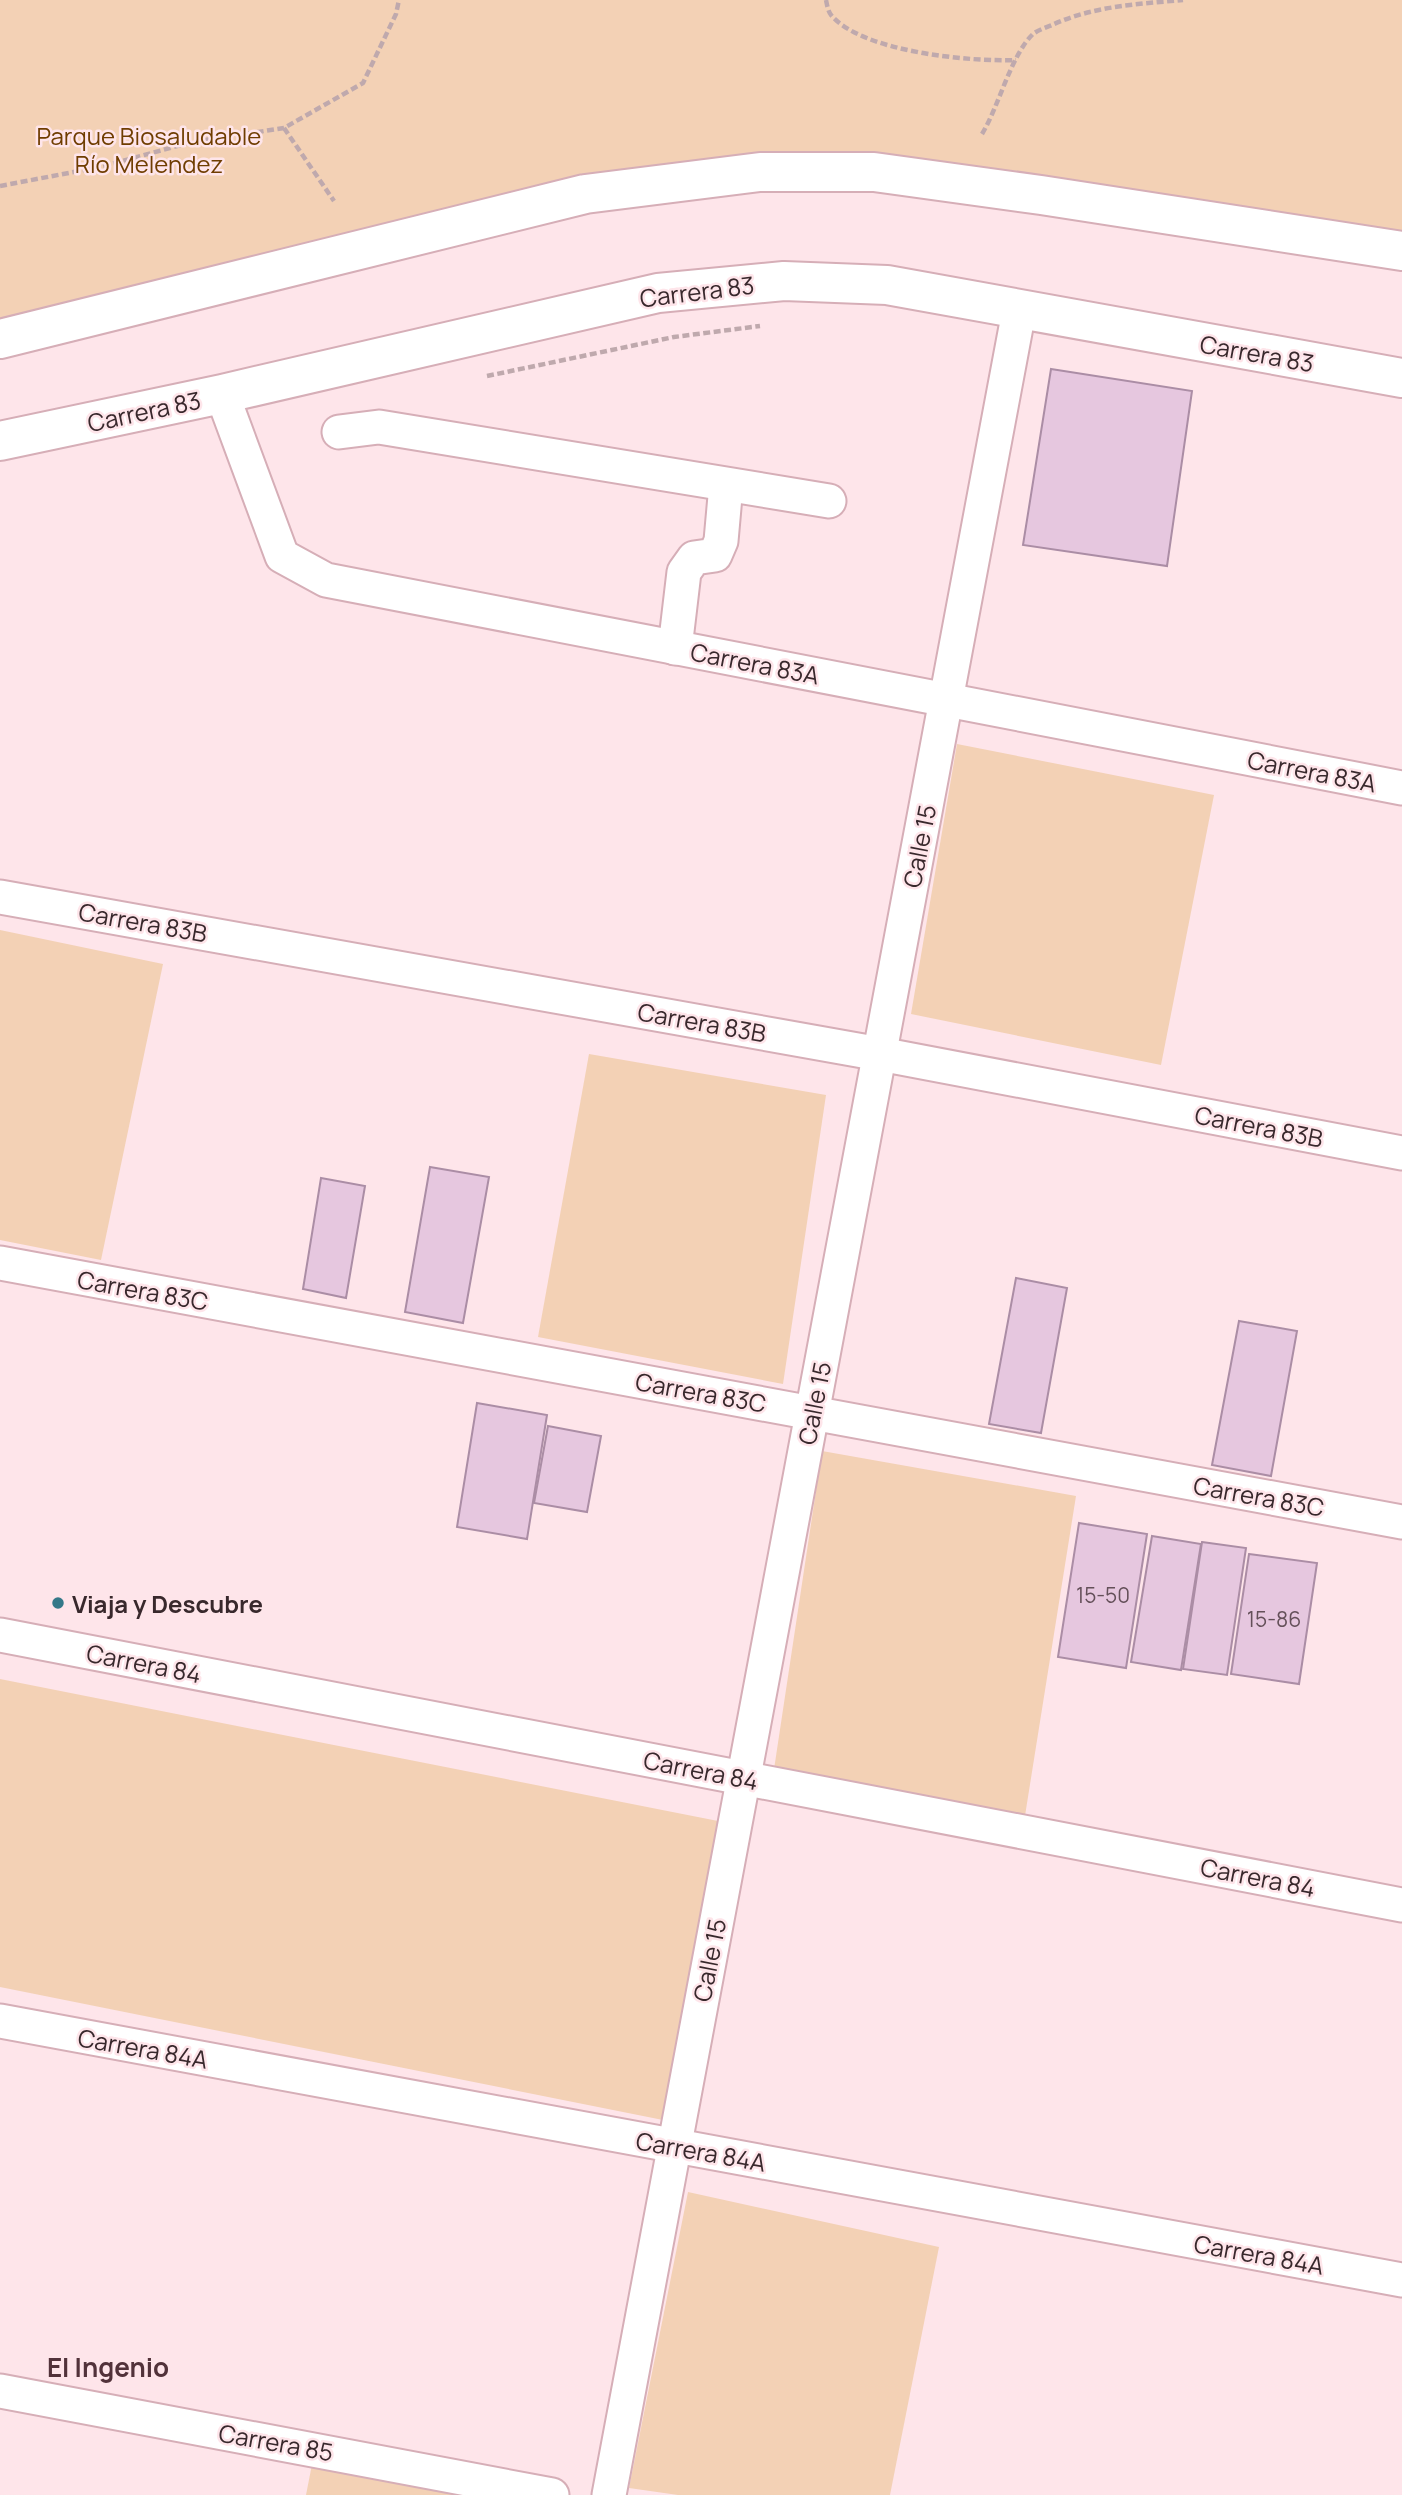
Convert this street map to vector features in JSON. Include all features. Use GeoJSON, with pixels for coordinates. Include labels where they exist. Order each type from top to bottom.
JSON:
{"type":"FeatureCollection","features":[{"type":"Feature","properties":{"kind":"street"},"geometry":{"type":"LineString","coordinates":[[0,339],[585,194],[760,172],[874,172],[1402,251]]}},
{"type":"Feature","properties":{"kind":"street","name":"Carrera 83"},"geometry":{"type":"LineString","coordinates":[[0,441],[222,394],[658,293],[784,281],[887,285],[1019,311],[1402,378]]}},
{"type":"Feature","properties":{"kind":"street","name":"Calle 15"},"geometry":{"type":"LineString","coordinates":[[609,2495],[1019,311]]}},
{"type":"Feature","properties":{"kind":"street","name":"Carrera 83A"},"geometry":{"type":"LineString","coordinates":[[222,394],[282,556],[326,580],[1402,788]]}},
{"type":"Feature","properties":{"kind":"street"},"geometry":{"type":"LineString","coordinates":[[339,432],[379,427],[829,502]]}},
{"type":"Feature","properties":{"kind":"street"},"geometry":{"type":"LineString","coordinates":[[674,648],[684,572],[694,558],[715,555],[721,541],[726,485]]}},
{"type":"Feature","properties":{"kind":"street","name":"Carrera 83B"},"geometry":{"type":"LineString","coordinates":[[0,897],[880,1054],[1402,1153]]}},
{"type":"Feature","properties":{"kind":"street","name":"Carrera 83C"},"geometry":{"type":"LineString","coordinates":[[0,1263],[1402,1522]]}},
{"type":"Feature","properties":{"kind":"street","name":"Carrera 84"},"geometry":{"type":"LineString","coordinates":[[0,1635],[1402,1905]]}},
{"type":"Feature","properties":{"kind":"street","name":"Carrera 84A"},"geometry":{"type":"LineString","coordinates":[[0,2021],[1402,2280]]}},
{"type":"Feature","properties":{"kind":"street","name":"Carrera 85"},"geometry":{"type":"LineString","coordinates":[[0,2391],[552,2495]]}},
{"type":"Feature","properties":{"kind":"path"},"geometry":{"type":"LineString","coordinates":[[0,186],[100,167],[192,142],[284,128],[363,83],[396,14],[399,0]]}},
{"type":"Feature","properties":{"kind":"path"},"geometry":{"type":"LineString","coordinates":[[826,0],[829,13],[845,27],[879,44],[993,61],[1016,60]]}},
{"type":"Feature","properties":{"kind":"path"},"geometry":{"type":"LineString","coordinates":[[982,134],[1016,60],[1034,33],[1075,14],[1110,7],[1183,0]]}},
{"type":"Feature","properties":{"kind":"path"},"geometry":{"type":"LineString","coordinates":[[284,128],[334,201]]}},
{"type":"Feature","properties":{"kind":"path"},"geometry":{"type":"LineString","coordinates":[[475,379],[674,337],[763,326]]}},
{"type":"Feature","properties":{"kind":"green space","name":"Parque Biosaludable Río Melendez"},"geometry":{"type":"Polygon","coordinates":[[[0,0],[1402,0],[1402,251],[760,172],[0,339],[0,0]]]}},
{"type":"Feature","properties":{"kind":"green space"},"geometry":{"type":"Polygon","coordinates":[[[957,744],[1214,795],[1161,1065],[911,1014],[957,744]]]}},
{"type":"Feature","properties":{"kind":"green space"},"geometry":{"type":"Polygon","coordinates":[[[0,930],[163,964],[101,1260],[0,1240],[0,930]]]}},
{"type":"Feature","properties":{"kind":"green space"},"geometry":{"type":"Polygon","coordinates":[[[589,1054],[826,1095],[783,1384],[538,1337],[589,1054]]]}},
{"type":"Feature","properties":{"kind":"green space"},"geometry":{"type":"Polygon","coordinates":[[[822,1451],[1076,1496],[1024,1822],[773,1776],[822,1451]]]}},
{"type":"Feature","properties":{"kind":"green space"},"geometry":{"type":"Polygon","coordinates":[[[0,1679],[718,1821],[668,2121],[0,1987],[0,1679]]]}},
{"type":"Feature","properties":{"kind":"green space"},"geometry":{"type":"Polygon","coordinates":[[[688,2192],[939,2247],[890,2495],[678,2495],[629,2488],[688,2192]]]}},
{"type":"Feature","properties":{"kind":"green space"},"geometry":{"type":"Polygon","coordinates":[[[315,2449],[552,2495],[306,2495],[315,2449]]]}},
{"type":"Feature","properties":{"kind":"building"},"geometry":{"type":"Polygon","coordinates":[[[1051,369],[1192,391],[1167,566],[1023,545],[1051,369]]]}},
{"type":"Feature","properties":{"kind":"building"},"geometry":{"type":"Polygon","coordinates":[[[430,1167],[489,1177],[463,1323],[405,1312],[430,1167]]]}},
{"type":"Feature","properties":{"kind":"building"},"geometry":{"type":"Polygon","coordinates":[[[321,1178],[365,1186],[346,1298],[303,1289],[321,1178]]]}},
{"type":"Feature","properties":{"kind":"building"},"geometry":{"type":"Polygon","coordinates":[[[1016,1278],[1067,1288],[1041,1433],[989,1424],[1016,1278]]]}},
{"type":"Feature","properties":{"kind":"building"},"geometry":{"type":"Polygon","coordinates":[[[1239,1321],[1297,1331],[1271,1476],[1212,1465],[1239,1321]]]}},
{"type":"Feature","properties":{"kind":"building"},"geometry":{"type":"Polygon","coordinates":[[[477,1403],[547,1415],[527,1539],[457,1527],[477,1403]]]}},
{"type":"Feature","properties":{"kind":"building"},"geometry":{"type":"Polygon","coordinates":[[[548,1426],[601,1436],[587,1512],[534,1503],[548,1426]]]}},
{"type":"Feature","properties":{"kind":"building"},"geometry":{"type":"Polygon","coordinates":[[[1079,1523],[1147,1534],[1126,1668],[1058,1657],[1079,1523]]]}},
{"type":"Feature","properties":{"kind":"building"},"geometry":{"type":"Polygon","coordinates":[[[1152,1536],[1201,1544],[1181,1670],[1131,1662],[1152,1536]]]}},
{"type":"Feature","properties":{"kind":"building"},"geometry":{"type":"Polygon","coordinates":[[[1202,1542],[1246,1548],[1227,1675],[1183,1669],[1202,1542]]]}},
{"type":"Feature","properties":{"kind":"building"},"geometry":{"type":"Polygon","coordinates":[[[1249,1554],[1317,1563],[1299,1684],[1231,1674],[1249,1554]]]}},
{"type":"Feature","properties":{"kind":"place","name":"Viaja y Descubre"},"geometry":{"type":"Point","coordinates":[58,1603]}},
{"type":"Feature","properties":{"kind":"district","name":"El Ingenio"},"geometry":{"type":"Point","coordinates":[108,2367]}}]}
